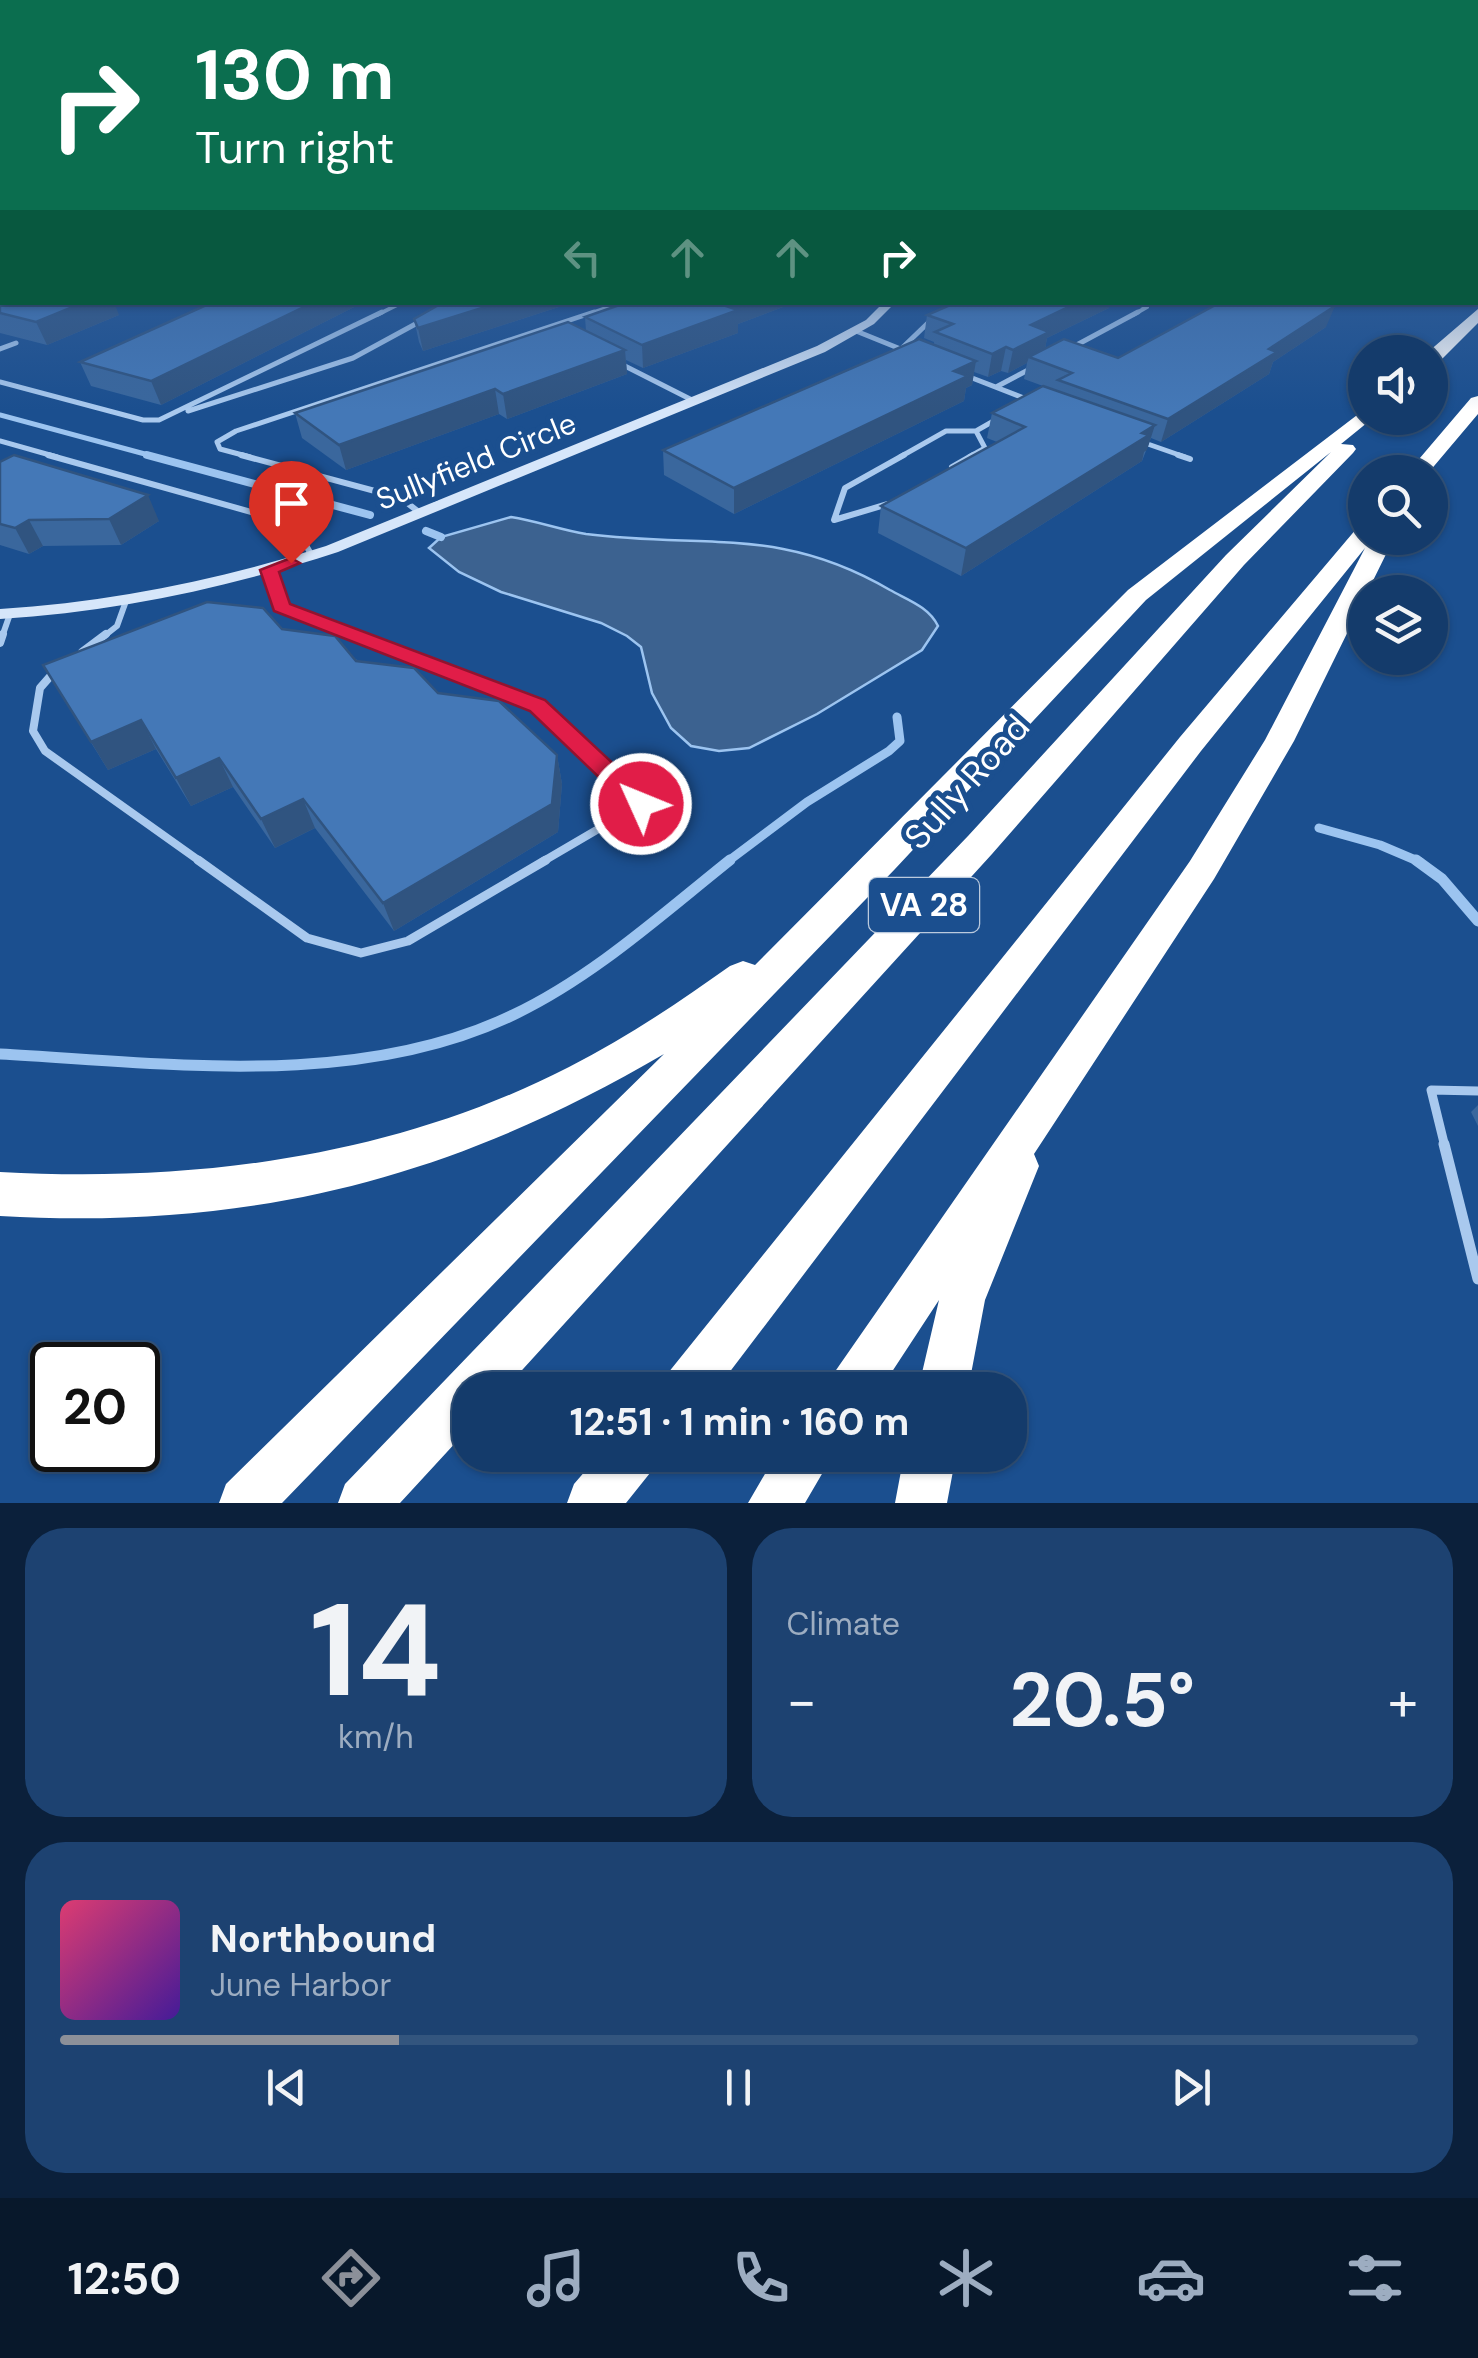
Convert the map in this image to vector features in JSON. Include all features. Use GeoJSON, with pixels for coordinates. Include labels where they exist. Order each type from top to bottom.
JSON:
{"type":"FeatureCollection","features":[{"type":"Feature","properties":{"kind":"highway"},"geometry":{"type":"LineString","coordinates":[[1448,343],[1478,314]]}},
{"type":"Feature","properties":{"kind":"highway"},"geometry":{"type":"LineString","coordinates":[[1433,455],[1478,402]]}},
{"type":"Feature","properties":{"kind":"highway"},"geometry":{"type":"LineString","coordinates":[[245,1503],[883,860],[1138,594],[1348,428]]}},
{"type":"Feature","properties":{"kind":"highway","name":"Sully Road"},"geometry":{"type":"LineString","coordinates":[[487,1372],[966,859],[1235,560],[1358,435]]}},
{"type":"Feature","properties":{"kind":"highway"},"geometry":{"type":"LineString","coordinates":[[700,1372],[1252,668],[1348,554]]}},
{"type":"Feature","properties":{"kind":"highway"},"geometry":{"type":"LineString","coordinates":[[863,1372],[1202,870],[1255,784],[1373,555]]}},
{"type":"Feature","properties":{"kind":"highway"},"geometry":{"type":"LineString","coordinates":[[0,1194],[121,1199],[178,1196],[256,1185],[410,1152],[595,1077],[724,992],[883,860]]}},
{"type":"Feature","properties":{"kind":"highway"},"geometry":{"type":"LineString","coordinates":[[947,1372],[962,1300],[1046,1102]]}},
{"type":"Feature","properties":{"kind":"highway","name":"Sully Road"},"geometry":{"type":"LineString","coordinates":[[364,1503],[452,1409]]}},
{"type":"Feature","properties":{"kind":"highway"},"geometry":{"type":"LineString","coordinates":[[593,1503],[618,1472]]}},
{"type":"Feature","properties":{"kind":"highway"},"geometry":{"type":"LineString","coordinates":[[774,1503],[795,1472]]}},
{"type":"Feature","properties":{"kind":"highway"},"geometry":{"type":"LineString","coordinates":[[922,1503],[927,1472]]}},
{"type":"Feature","properties":{"kind":"street","name":"Sullyfield Circle"},"geometry":{"type":"LineString","coordinates":[[5,614],[126,602],[269,570],[312,556],[856,331],[887,305]]}},
{"type":"Feature","properties":{"kind":"lane"},"geometry":{"type":"LineString","coordinates":[[160,420],[398,305]]}},
{"type":"Feature","properties":{"kind":"lane"},"geometry":{"type":"LineString","coordinates":[[420,513],[401,498],[220,450],[217,442],[236,430],[615,305]]}},
{"type":"Feature","properties":{"kind":"lane"},"geometry":{"type":"LineString","coordinates":[[1068,350],[1146,307],[1140,305]]}},
{"type":"Feature","properties":{"kind":"lane"},"geometry":{"type":"LineString","coordinates":[[0,382],[143,420],[160,420],[353,358],[437,312]]}},
{"type":"Feature","properties":{"kind":"lane"},"geometry":{"type":"LineString","coordinates":[[901,349],[936,315]]}},
{"type":"Feature","properties":{"kind":"lane"},"geometry":{"type":"LineString","coordinates":[[548,328],[564,336]]}},
{"type":"Feature","properties":{"kind":"lane"},"geometry":{"type":"LineString","coordinates":[[856,331],[917,356]]}},
{"type":"Feature","properties":{"kind":"lane"},"geometry":{"type":"LineString","coordinates":[[0,350],[16,342]]}},
{"type":"Feature","properties":{"kind":"lane"},"geometry":{"type":"LineString","coordinates":[[612,360],[694,401]]}},
{"type":"Feature","properties":{"kind":"lane"},"geometry":{"type":"LineString","coordinates":[[996,387],[1038,365]]}},
{"type":"Feature","properties":{"kind":"lane"},"geometry":{"type":"LineString","coordinates":[[965,375],[1030,401],[1016,408]]}},
{"type":"Feature","properties":{"kind":"lane"},"geometry":{"type":"LineString","coordinates":[[891,503],[834,520],[845,488],[946,432],[976,430],[1003,416]]}},
{"type":"Feature","properties":{"kind":"lane"},"geometry":{"type":"LineString","coordinates":[[938,476],[985,448],[976,430]]}},
{"type":"Feature","properties":{"kind":"lane"},"geometry":{"type":"LineString","coordinates":[[1136,440],[1190,459]]}},
{"type":"Feature","properties":{"kind":"lane"},"geometry":{"type":"LineString","coordinates":[[0,441],[294,524],[312,556]]}},
{"type":"Feature","properties":{"kind":"lane"},"geometry":{"type":"LineString","coordinates":[[126,602],[117,626],[54,672],[40,688],[32,731],[38,742],[45,751],[294,928],[327,946],[361,953],[408,940],[641,804],[537,706],[281,607],[269,570]]}},
{"type":"Feature","properties":{"kind":"lane"},"geometry":{"type":"LineString","coordinates":[[0,643],[5,614]]}},
{"type":"Feature","properties":{"kind":"lane"},"geometry":{"type":"LineString","coordinates":[[1478,1091],[1431,1090],[1478,1279]]}},
{"type":"Feature","properties":{"kind":"water"},"geometry":{"type":"Polygon","coordinates":[[[511,517],[586,534],[740,543],[812,556],[911,601],[938,626],[922,650],[817,714],[749,748],[719,751],[691,746],[671,728],[652,693],[641,647],[627,636],[601,623],[501,592],[459,572],[429,548],[441,537],[511,517]]]}},
{"type":"Feature","properties":{"kind":"building"},"geometry":{"type":"Polygon","coordinates":[[[0,305],[78,305],[36,322],[0,313],[0,305]]]}},
{"type":"Feature","properties":{"kind":"building"},"geometry":{"type":"Polygon","coordinates":[[[206,305],[308,305],[151,381],[80,362],[206,305]]]}},
{"type":"Feature","properties":{"kind":"building"},"geometry":{"type":"Polygon","coordinates":[[[439,305],[491,305],[418,328],[414,319],[439,305]]]}},
{"type":"Feature","properties":{"kind":"building"},"geometry":{"type":"Polygon","coordinates":[[[619,305],[728,305],[738,310],[642,345],[585,317],[619,305]]]}},
{"type":"Feature","properties":{"kind":"building"},"geometry":{"type":"Polygon","coordinates":[[[950,305],[1073,305],[1031,325],[1049,332],[1013,350],[1006,347],[992,354],[935,332],[953,324],[927,315],[950,305]]]}},
{"type":"Feature","properties":{"kind":"building"},"geometry":{"type":"Polygon","coordinates":[[[1215,305],[1335,306],[1269,349],[1277,352],[1168,419],[1058,380],[1072,373],[1029,357],[1064,339],[1118,358],[1215,305]]]}},
{"type":"Feature","properties":{"kind":"building"},"geometry":{"type":"Polygon","coordinates":[[[568,322],[625,350],[503,394],[495,389],[339,445],[295,413],[568,322]]]}},
{"type":"Feature","properties":{"kind":"building"},"geometry":{"type":"Polygon","coordinates":[[[919,339],[976,361],[954,371],[968,376],[734,488],[663,450],[919,339]]]}},
{"type":"Feature","properties":{"kind":"building"},"geometry":{"type":"Polygon","coordinates":[[[1043,386],[1155,425],[1142,433],[1149,435],[966,548],[881,506],[1025,427],[992,413],[1043,386]]]}},
{"type":"Feature","properties":{"kind":"building"},"geometry":{"type":"Polygon","coordinates":[[[14,455],[148,495],[109,519],[29,520],[15,528],[0,524],[0,462],[14,455]]]}},
{"type":"Feature","properties":{"kind":"building"},"geometry":{"type":"Polygon","coordinates":[[[207,602],[263,608],[282,629],[335,636],[356,661],[414,668],[438,693],[499,701],[557,755],[552,804],[383,903],[303,799],[261,819],[219,758],[176,778],[141,720],[91,742],[43,665],[207,602]]]}},
{"type":"Feature","properties":{"kind":"waterway"},"geometry":{"type":"LineString","coordinates":[[0,415],[156,457]]}},
{"type":"Feature","properties":{"kind":"waterway"},"geometry":{"type":"LineString","coordinates":[[147,455],[370,515]]}},
{"type":"Feature","properties":{"kind":"waterway"},"geometry":{"type":"LineString","coordinates":[[426,531],[441,537]]}},
{"type":"Feature","properties":{"kind":"waterway"},"geometry":{"type":"LineString","coordinates":[[727,862],[807,802],[889,751],[900,741],[897,717]]}},
{"type":"Feature","properties":{"kind":"waterway"},"geometry":{"type":"LineString","coordinates":[[1319,828],[1380,845],[1417,861]]}},
{"type":"Feature","properties":{"kind":"waterway"},"geometry":{"type":"LineString","coordinates":[[0,1054],[260,1066],[326,1063],[390,1054],[453,1039],[513,1015],[571,982],[626,944],[730,860]]}},
{"type":"Feature","properties":{"kind":"waterway"},"geometry":{"type":"LineString","coordinates":[[1417,861],[1442,879],[1478,921]]}},
{"type":"Feature","properties":{"kind":"route"},"geometry":{"type":"LineString","coordinates":[[291,563],[269,570],[281,607],[537,706],[641,804]]}}]}
